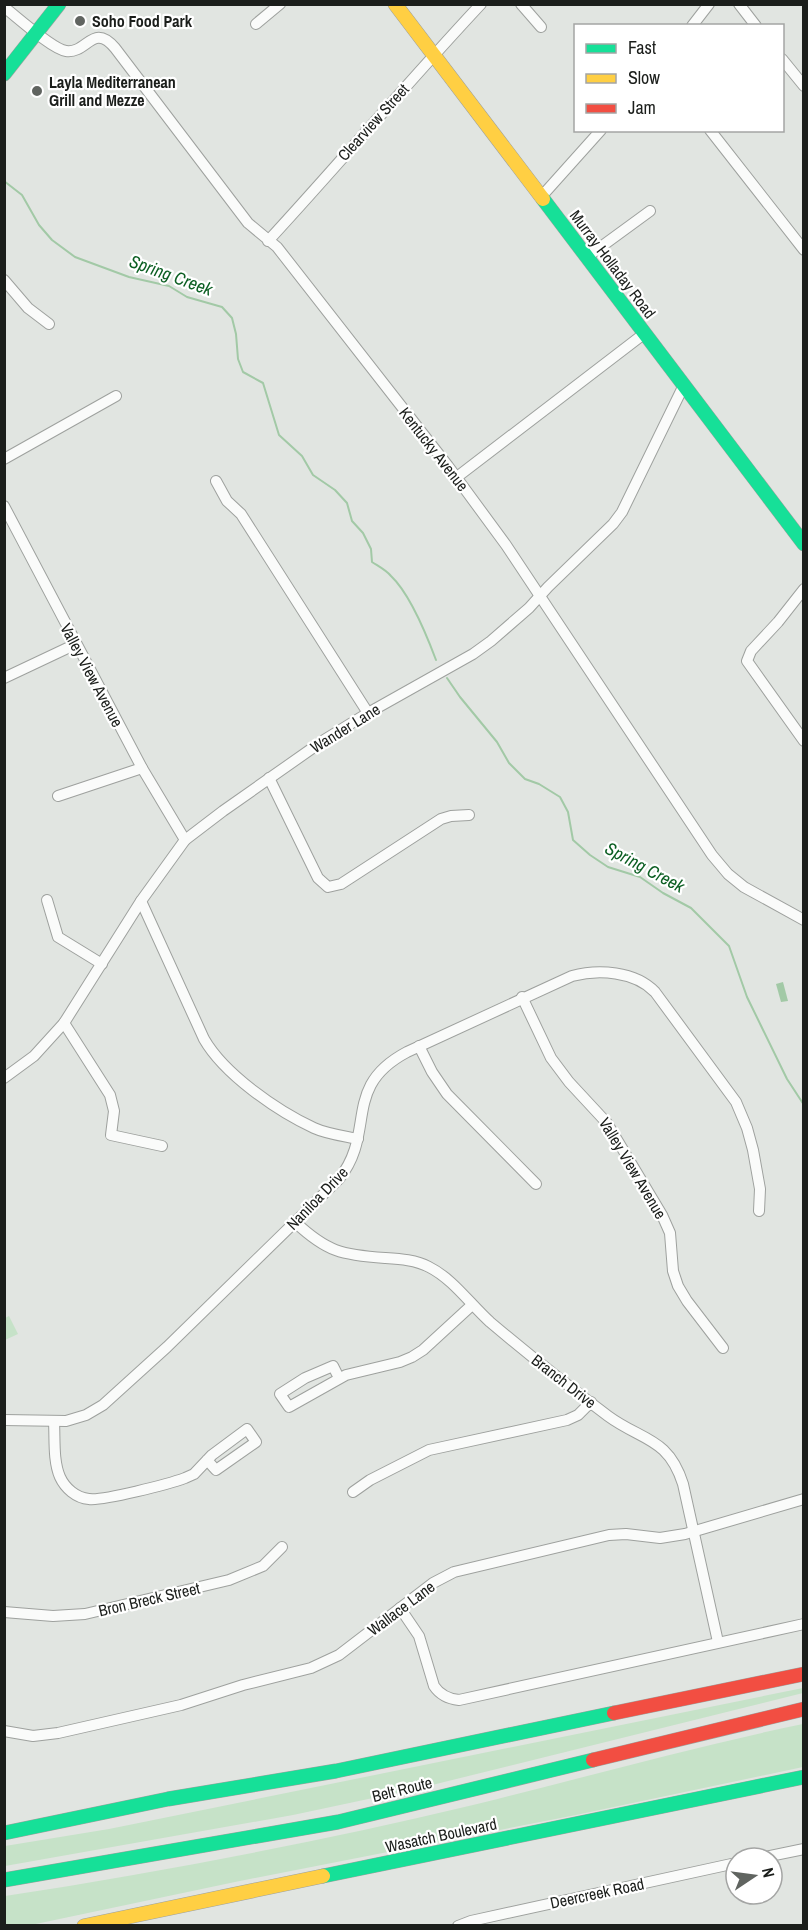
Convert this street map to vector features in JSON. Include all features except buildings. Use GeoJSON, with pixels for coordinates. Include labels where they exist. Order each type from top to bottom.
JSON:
{"type":"FeatureCollection","features":[{"type":"Feature","properties":{"kind":"main road"},"geometry":{"type":"LineString","coordinates":[[4,74],[59,4]]}},
{"type":"Feature","properties":{"kind":"main road","name":"Murray Holladay Road"},"geometry":{"type":"LineString","coordinates":[[395,4],[804,544]]}},
{"type":"Feature","properties":{"kind":"main road","name":"Belt Route"},"geometry":{"type":"LineString","coordinates":[[4,1833],[168,1799],[336,1771],[804,1674]]}},
{"type":"Feature","properties":{"kind":"main road","name":"Belt Route"},"geometry":{"type":"LineString","coordinates":[[4,1880],[338,1821],[804,1709]]}},
{"type":"Feature","properties":{"kind":"main road","name":"Wasatch Boulevard"},"geometry":{"type":"LineString","coordinates":[[84,1926],[804,1777]]}},
{"type":"Feature","properties":{"kind":"street"},"geometry":{"type":"LineString","coordinates":[[256,24],[280,4]]}},
{"type":"Feature","properties":{"kind":"street","name":"Clearview Street"},"geometry":{"type":"LineString","coordinates":[[268,241],[481,4]]}},
{"type":"Feature","properties":{"kind":"street"},"geometry":{"type":"LineString","coordinates":[[521,4],[541,27]]}},
{"type":"Feature","properties":{"kind":"street"},"geometry":{"type":"LineString","coordinates":[[694,24],[709,4]]}},
{"type":"Feature","properties":{"kind":"street"},"geometry":{"type":"LineString","coordinates":[[739,4],[754,24]]}},
{"type":"Feature","properties":{"kind":"street"},"geometry":{"type":"LineString","coordinates":[[4,7],[36,32]]}},
{"type":"Feature","properties":{"kind":"street","name":"Kentucky Avenue"},"geometry":{"type":"LineString","coordinates":[[36,32],[58,48],[67,51],[76,50],[97,38],[110,42],[248,224],[276,247],[457,477],[506,545],[720,864],[744,886],[804,920]]}},
{"type":"Feature","properties":{"kind":"street"},"geometry":{"type":"LineString","coordinates":[[784,60],[804,86]]}},
{"type":"Feature","properties":{"kind":"street"},"geometry":{"type":"LineString","coordinates":[[541,196],[599,132]]}},
{"type":"Feature","properties":{"kind":"street"},"geometry":{"type":"LineString","coordinates":[[712,132],[804,250]]}},
{"type":"Feature","properties":{"kind":"street"},"geometry":{"type":"LineString","coordinates":[[587,257],[650,211]]}},
{"type":"Feature","properties":{"kind":"street"},"geometry":{"type":"LineString","coordinates":[[4,280],[28,308],[49,324]]}},
{"type":"Feature","properties":{"kind":"street"},"geometry":{"type":"LineString","coordinates":[[457,477],[645,333]]}},
{"type":"Feature","properties":{"kind":"street","name":"Wander Lane"},"geometry":{"type":"LineString","coordinates":[[4,1078],[34,1056],[64,1023],[141,901],[185,840],[324,740],[368,712],[473,654],[509,626],[613,524],[622,512],[684,385]]}},
{"type":"Feature","properties":{"kind":"street"},"geometry":{"type":"LineString","coordinates":[[4,459],[116,396]]}},
{"type":"Feature","properties":{"kind":"street"},"geometry":{"type":"LineString","coordinates":[[216,481],[227,501],[241,514],[368,712]]}},
{"type":"Feature","properties":{"kind":"street","name":"Valley View Avenue"},"geometry":{"type":"LineString","coordinates":[[4,506],[142,768],[185,840]]}},
{"type":"Feature","properties":{"kind":"street"},"geometry":{"type":"LineString","coordinates":[[804,589],[751,651],[747,661],[804,741]]}},
{"type":"Feature","properties":{"kind":"street"},"geometry":{"type":"LineString","coordinates":[[4,678],[76,644]]}},
{"type":"Feature","properties":{"kind":"street"},"geometry":{"type":"LineString","coordinates":[[58,796],[142,768]]}},
{"type":"Feature","properties":{"kind":"street"},"geometry":{"type":"LineString","coordinates":[[270,778],[318,878],[328,887],[341,884],[441,819],[470,815]]}},
{"type":"Feature","properties":{"kind":"street"},"geometry":{"type":"LineString","coordinates":[[47,900],[58,937],[102,964]]}},
{"type":"Feature","properties":{"kind":"street"},"geometry":{"type":"LineString","coordinates":[[141,901],[204,1039],[226,1068],[245,1084],[308,1125],[339,1136],[358,1139]]}},
{"type":"Feature","properties":{"kind":"street","name":"Naniloa Drive"},"geometry":{"type":"LineString","coordinates":[[4,1420],[54,1422],[86,1415],[110,1400],[345,1171],[355,1153],[362,1106],[372,1082],[392,1061],[419,1046],[564,979],[596,972],[620,975],[643,983],[655,992],[736,1102],[753,1150],[760,1189],[759,1211]]}},
{"type":"Feature","properties":{"kind":"street","name":"Valley View Avenue"},"geometry":{"type":"LineString","coordinates":[[522,997],[551,1058],[569,1082],[607,1123],[663,1215],[671,1240],[672,1264],[678,1286],[687,1302],[723,1348]]}},
{"type":"Feature","properties":{"kind":"street"},"geometry":{"type":"LineString","coordinates":[[64,1023],[110,1095],[114,1111],[111,1135],[162,1146]]}},
{"type":"Feature","properties":{"kind":"street"},"geometry":{"type":"LineString","coordinates":[[419,1046],[432,1072],[447,1094],[536,1184]]}},
{"type":"Feature","properties":{"kind":"street","name":"Branch Drive"},"geometry":{"type":"LineString","coordinates":[[295,1222],[320,1243],[335,1250],[354,1256],[409,1260],[429,1266],[447,1279],[500,1330],[591,1402],[615,1420],[656,1442],[670,1457],[683,1484],[718,1642]]}},
{"type":"Feature","properties":{"kind":"street"},"geometry":{"type":"LineString","coordinates":[[342,1377],[333,1366],[305,1378],[280,1394],[289,1407],[342,1377],[412,1357],[423,1350],[472,1305]]}},
{"type":"Feature","properties":{"kind":"street"},"geometry":{"type":"LineString","coordinates":[[353,1491],[422,1453],[567,1420],[578,1415],[591,1402]]}},
{"type":"Feature","properties":{"kind":"street"},"geometry":{"type":"LineString","coordinates":[[54,1422],[58,1472],[66,1487],[80,1497],[98,1499],[178,1481],[194,1474],[207,1460]]}},
{"type":"Feature","properties":{"kind":"street","name":"Wallace Lane"},"geometry":{"type":"LineString","coordinates":[[4,1731],[33,1736],[58,1734],[181,1705],[243,1685],[311,1668],[339,1655],[440,1579],[471,1566],[609,1535],[626,1534],[663,1538],[693,1532],[804,1499]]}},
{"type":"Feature","properties":{"kind":"street","name":"Bron Breck Street"},"geometry":{"type":"LineString","coordinates":[[4,1612],[53,1616],[78,1615],[218,1583],[238,1578],[263,1566],[282,1546]]}},
{"type":"Feature","properties":{"kind":"street"},"geometry":{"type":"LineString","coordinates":[[400,1608],[419,1635],[431,1681],[442,1695],[453,1699],[471,1699],[804,1624]]}},
{"type":"Feature","properties":{"kind":"street"},"geometry":{"type":"LineString","coordinates":[[784,1853],[804,1849]]}},
{"type":"Feature","properties":{"kind":"street","name":"Deercreek Road"},"geometry":{"type":"LineString","coordinates":[[458,1926],[471,1921],[724,1866]]}},
{"type":"Feature","properties":{"kind":"shaded area"},"geometry":{"type":"Polygon","coordinates":[[[783,982],[788,1001],[781,1002],[776,984],[783,982]]]}},
{"type":"Feature","properties":{"kind":"shaded area"},"geometry":{"type":"Polygon","coordinates":[[[9,1316],[18,1334],[5,1340],[5,1318],[9,1316]]]}},
{"type":"Feature","properties":{"kind":"shaded area"},"geometry":{"type":"Polygon","coordinates":[[[803,1688],[803,1693],[420,1788],[293,1815],[5,1866],[5,1846],[109,1829],[803,1688]]]}},
{"type":"Feature","properties":{"kind":"shaded area"},"geometry":{"type":"Polygon","coordinates":[[[803,1724],[803,1767],[31,1925],[5,1925],[5,1896],[298,1844],[473,1805],[803,1724]]]}},
{"type":"Feature","properties":{"kind":"waterway","name":"Spring Creek"},"geometry":{"type":"LineString","coordinates":[[4,181],[22,195],[39,225],[52,240],[75,257],[129,277],[169,286],[187,297],[222,307],[232,318],[238,359],[243,372],[263,383],[279,435],[302,456],[313,475],[335,490],[347,503],[352,521],[363,533],[371,549],[372,562],[389,574],[404,593],[423,627],[436,660]]}},
{"type":"Feature","properties":{"kind":"waterway","name":"Spring Creek"},"geometry":{"type":"LineString","coordinates":[[447,678],[497,742],[509,763],[525,779],[539,784],[560,797],[568,812],[573,840],[608,867],[640,877],[691,908],[729,946],[747,997],[787,1079],[804,1105]]}},
{"type":"Feature","properties":{"kind":"traffic: fast"},"geometry":{"type":"LineString","coordinates":[[4,74],[59,4]]}},
{"type":"Feature","properties":{"kind":"traffic: fast"},"geometry":{"type":"LineString","coordinates":[[543,199],[804,544]]}},
{"type":"Feature","properties":{"kind":"traffic: fast"},"geometry":{"type":"LineString","coordinates":[[4,1833],[168,1799],[336,1771],[614,1713]]}},
{"type":"Feature","properties":{"kind":"traffic: fast"},"geometry":{"type":"LineString","coordinates":[[4,1880],[338,1822],[593,1760]]}},
{"type":"Feature","properties":{"kind":"traffic: fast"},"geometry":{"type":"LineString","coordinates":[[323,1876],[804,1777]]}},
{"type":"Feature","properties":{"kind":"traffic: slow"},"geometry":{"type":"LineString","coordinates":[[395,4],[543,199]]}},
{"type":"Feature","properties":{"kind":"traffic: slow"},"geometry":{"type":"LineString","coordinates":[[84,1926],[323,1876]]}},
{"type":"Feature","properties":{"kind":"traffic: jam"},"geometry":{"type":"LineString","coordinates":[[614,1713],[804,1674]]}},
{"type":"Feature","properties":{"kind":"traffic: jam"},"geometry":{"type":"LineString","coordinates":[[593,1760],[804,1709]]}},
{"type":"Feature","properties":{"kind":"place","name":"Soho Food Park"},"geometry":{"type":"Point","coordinates":[80,21]}},
{"type":"Feature","properties":{"kind":"place","name":"Layla Mediterranean Grill and Mezze"},"geometry":{"type":"Point","coordinates":[37,91]}}]}
